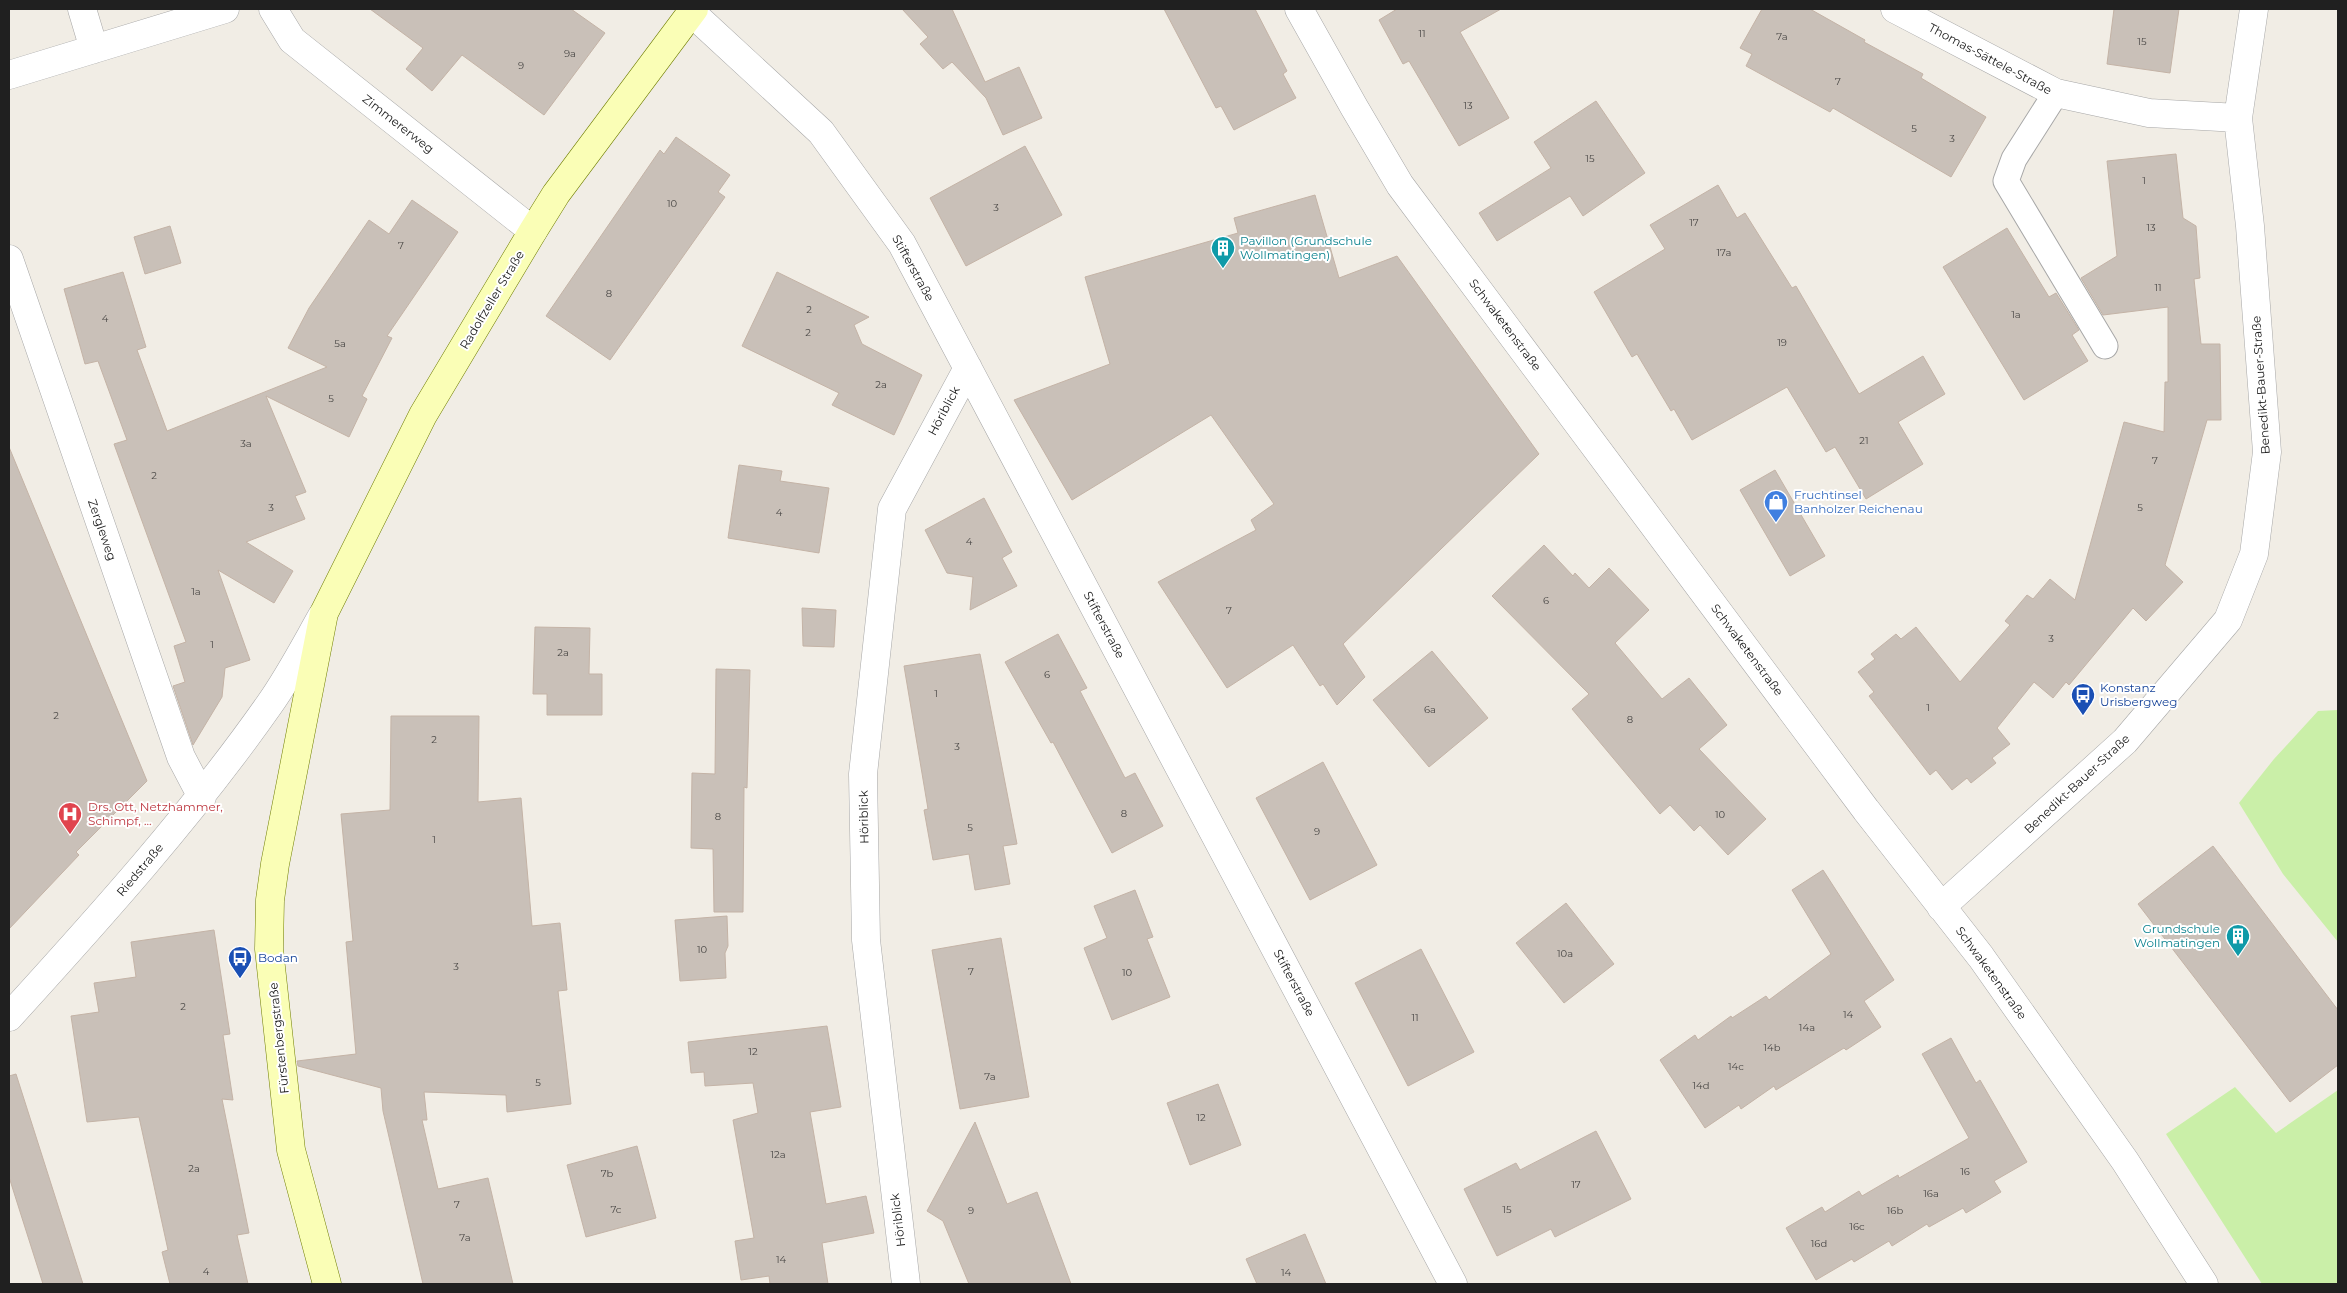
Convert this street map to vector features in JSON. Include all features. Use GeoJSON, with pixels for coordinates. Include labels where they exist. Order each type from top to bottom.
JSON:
{"type":"FeatureCollection","features":[{"type":"Feature","properties":{"kind":"main road","name":"Radolfzeller Straße"},"geometry":{"type":"LineString","coordinates":[[324,613],[422,415],[533,230],[556,194],[693,10]]}},
{"type":"Feature","properties":{"kind":"main road","name":"Fürstenbergstraße"},"geometry":{"type":"LineString","coordinates":[[324,613],[275,864],[270,900],[269,949],[292,1150],[327,1284]]}},
{"type":"Feature","properties":{"kind":"street"},"geometry":{"type":"LineString","coordinates":[[82,9],[94,50]]}},
{"type":"Feature","properties":{"kind":"street"},"geometry":{"type":"LineString","coordinates":[[9,75],[225,9]]}},
{"type":"Feature","properties":{"kind":"street","name":"Zimmererweg"},"geometry":{"type":"LineString","coordinates":[[273,9],[292,40],[533,230]]}},
{"type":"Feature","properties":{"kind":"street","name":"Schwaketenstraße"},"geometry":{"type":"LineString","coordinates":[[1299,9],[1400,185],[1854,794],[1981,957],[2125,1161],[2204,1284]]}},
{"type":"Feature","properties":{"kind":"street","name":"Thomas-Sättele-Straße"},"geometry":{"type":"LineString","coordinates":[[1895,9],[2056,94],[2149,113],[2238,118]]}},
{"type":"Feature","properties":{"kind":"street","name":"Benedikt-Bauer-Straße"},"geometry":{"type":"LineString","coordinates":[[1941,907],[2125,741],[2228,620],[2254,554],[2267,452],[2250,226],[2238,118],[2254,9]]}},
{"type":"Feature","properties":{"kind":"street","name":"Stifterstraße"},"geometry":{"type":"LineString","coordinates":[[693,10],[821,132],[902,244],[1453,1284]]}},
{"type":"Feature","properties":{"kind":"street","name":"Zergleweg"},"geometry":{"type":"LineString","coordinates":[[9,259],[181,757],[202,797]]}},
{"type":"Feature","properties":{"kind":"street","name":"Höriblick"},"geometry":{"type":"LineString","coordinates":[[906,1284],[866,940],[863,774],[892,509],[968,368]]}},
{"type":"Feature","properties":{"kind":"street","name":"Riedstraße"},"geometry":{"type":"LineString","coordinates":[[9,1017],[96,922],[202,797],[270,703],[324,613]]}},
{"type":"Feature","properties":{"kind":"lane"},"geometry":{"type":"LineString","coordinates":[[2056,94],[2014,159],[2006,181],[2105,346]]}},
{"type":"Feature","properties":{"kind":"green space"},"geometry":{"type":"Polygon","coordinates":[[[2338,710],[2338,942],[2283,874],[2239,803],[2274,759],[2318,711],[2338,710]]]}},
{"type":"Feature","properties":{"kind":"green space"},"geometry":{"type":"Polygon","coordinates":[[[2235,1087],[2276,1133],[2338,1090],[2338,1284],[2262,1284],[2166,1134],[2235,1087]]]}},
{"type":"Feature","properties":{"kind":"building"},"geometry":{"type":"Polygon","coordinates":[[[370,9],[571,9],[605,33],[544,115],[462,55],[432,91],[406,69],[423,48],[370,9]]]}},
{"type":"Feature","properties":{"kind":"building"},"geometry":{"type":"Polygon","coordinates":[[[902,9],[952,9],[985,82],[1019,67],[1042,118],[1003,135],[986,98],[952,62],[943,69],[920,44],[928,37],[902,9]]]}},
{"type":"Feature","properties":{"kind":"building"},"geometry":{"type":"Polygon","coordinates":[[[1164,9],[1255,9],[1287,71],[1283,74],[1296,98],[1234,130],[1221,106],[1216,108],[1164,9]]]}},
{"type":"Feature","properties":{"kind":"building"},"geometry":{"type":"Polygon","coordinates":[[[1397,9],[1501,9],[1460,32],[1509,118],[1459,146],[1409,61],[1403,64],[1379,20],[1397,9]]]}},
{"type":"Feature","properties":{"kind":"building"},"geometry":{"type":"Polygon","coordinates":[[[1762,9],[1810,9],[1865,40],[1864,42],[1923,74],[1921,78],[1986,117],[1951,177],[1833,108],[1830,112],[1746,66],[1752,54],[1740,48],[1762,9]]]}},
{"type":"Feature","properties":{"kind":"building"},"geometry":{"type":"Polygon","coordinates":[[[2114,9],[2179,9],[2170,73],[2107,64],[2114,9]]]}},
{"type":"Feature","properties":{"kind":"building"},"geometry":{"type":"Polygon","coordinates":[[[1596,101],[1645,173],[1583,216],[1570,196],[1497,241],[1479,213],[1551,168],[1534,142],[1596,101]]]}},
{"type":"Feature","properties":{"kind":"building"},"geometry":{"type":"Polygon","coordinates":[[[676,137],[730,175],[718,192],[725,197],[610,360],[546,316],[660,150],[664,154],[676,137]]]}},
{"type":"Feature","properties":{"kind":"building"},"geometry":{"type":"Polygon","coordinates":[[[1025,146],[1062,215],[966,266],[930,198],[1025,146]]]}},
{"type":"Feature","properties":{"kind":"building"},"geometry":{"type":"Polygon","coordinates":[[[2176,154],[2183,218],[2196,226],[2200,278],[2194,279],[2201,344],[2220,344],[2221,420],[2207,420],[2165,565],[2183,582],[2146,621],[2133,608],[2069,685],[2066,682],[2053,698],[2034,682],[1997,728],[2010,744],[1992,758],[1996,763],[1971,783],[1967,778],[1952,790],[1936,770],[1930,775],[1869,696],[1874,692],[1858,672],[1875,659],[1871,654],[1896,634],[1901,639],[1916,627],[1960,682],[2010,625],[2005,621],[2027,595],[2033,599],[2050,579],[2075,600],[2124,422],[2164,432],[2165,382],[2168,382],[2168,307],[2103,315],[2081,278],[2117,256],[2107,161],[2176,154]]]}},
{"type":"Feature","properties":{"kind":"building"},"geometry":{"type":"Polygon","coordinates":[[[1718,185],[1737,218],[1745,213],[1792,288],[1796,286],[1859,394],[1923,356],[1945,394],[1898,422],[1923,464],[1866,499],[1835,447],[1826,452],[1787,387],[1692,440],[1674,409],[1671,411],[1637,354],[1632,357],[1594,292],[1665,249],[1650,225],[1718,185]]]}},
{"type":"Feature","properties":{"kind":"building"},"geometry":{"type":"Polygon","coordinates":[[[1315,195],[1339,278],[1397,256],[1539,454],[1343,644],[1365,677],[1337,705],[1323,684],[1320,686],[1293,645],[1227,688],[1158,582],[1256,530],[1251,520],[1274,504],[1211,415],[1072,500],[1014,400],[1110,364],[1085,277],[1238,233],[1234,218],[1315,195]]]}},
{"type":"Feature","properties":{"kind":"building"},"geometry":{"type":"Polygon","coordinates":[[[412,200],[458,232],[387,336],[392,338],[362,396],[367,399],[349,437],[266,396],[306,492],[295,496],[305,519],[246,542],[293,571],[274,603],[218,570],[250,660],[225,668],[222,697],[193,745],[173,686],[185,682],[174,646],[186,642],[114,444],[127,440],[98,361],[85,364],[64,289],[123,272],[146,347],[137,350],[167,431],[327,367],[288,348],[309,308],[369,220],[389,234],[412,200]]]}},
{"type":"Feature","properties":{"kind":"building"},"geometry":{"type":"Polygon","coordinates":[[[170,226],[181,263],[145,274],[134,237],[170,226]]]}},
{"type":"Feature","properties":{"kind":"building"},"geometry":{"type":"Polygon","coordinates":[[[2007,228],[2049,297],[2056,293],[2079,330],[2072,335],[2088,361],[2024,400],[1943,267],[2007,228]]]}},
{"type":"Feature","properties":{"kind":"building"},"geometry":{"type":"Polygon","coordinates":[[[777,272],[869,317],[854,325],[862,344],[922,375],[894,435],[832,405],[839,393],[742,346],[777,272]]]}},
{"type":"Feature","properties":{"kind":"building"},"geometry":{"type":"Polygon","coordinates":[[[9,447],[147,781],[76,852],[79,855],[9,929],[9,447]]]}},
{"type":"Feature","properties":{"kind":"building"},"geometry":{"type":"Polygon","coordinates":[[[739,465],[782,471],[780,481],[829,488],[819,553],[728,538],[739,465]]]}},
{"type":"Feature","properties":{"kind":"building"},"geometry":{"type":"Polygon","coordinates":[[[1775,470],[1825,556],[1790,576],[1740,490],[1775,470]]]}},
{"type":"Feature","properties":{"kind":"building"},"geometry":{"type":"Polygon","coordinates":[[[984,498],[1012,552],[1002,558],[1017,586],[970,610],[973,577],[947,573],[925,530],[984,498]]]}},
{"type":"Feature","properties":{"kind":"building"},"geometry":{"type":"Polygon","coordinates":[[[1544,545],[1573,576],[1575,573],[1589,588],[1609,568],[1649,610],[1615,643],[1662,699],[1689,678],[1727,725],[1699,749],[1766,819],[1728,855],[1700,825],[1694,831],[1670,805],[1660,814],[1572,709],[1589,694],[1492,596],[1544,545]]]}},
{"type":"Feature","properties":{"kind":"building"},"geometry":{"type":"Polygon","coordinates":[[[802,608],[836,610],[834,647],[803,646],[802,608]]]}},
{"type":"Feature","properties":{"kind":"building"},"geometry":{"type":"Polygon","coordinates":[[[535,627],[590,628],[589,674],[602,674],[602,715],[547,715],[547,694],[533,694],[535,627]]]}},
{"type":"Feature","properties":{"kind":"building"},"geometry":{"type":"Polygon","coordinates":[[[1058,634],[1087,688],[1080,691],[1125,778],[1135,773],[1163,826],[1112,853],[1053,742],[1051,743],[1005,662],[1058,634]]]}},
{"type":"Feature","properties":{"kind":"building"},"geometry":{"type":"Polygon","coordinates":[[[1432,651],[1488,718],[1429,767],[1373,700],[1432,651]]]}},
{"type":"Feature","properties":{"kind":"building"},"geometry":{"type":"Polygon","coordinates":[[[980,654],[1017,844],[1003,846],[1010,884],[975,890],[969,854],[933,860],[924,810],[928,809],[904,666],[980,654]]]}},
{"type":"Feature","properties":{"kind":"building"},"geometry":{"type":"Polygon","coordinates":[[[716,669],[750,670],[747,788],[744,787],[743,912],[714,912],[713,849],[691,848],[692,773],[715,774],[716,669]]]}},
{"type":"Feature","properties":{"kind":"building"},"geometry":{"type":"Polygon","coordinates":[[[391,716],[479,716],[478,802],[521,798],[532,926],[560,923],[567,990],[558,991],[571,1104],[507,1112],[506,1095],[424,1092],[427,1120],[422,1120],[438,1189],[488,1178],[513,1284],[423,1284],[383,1111],[381,1088],[298,1066],[297,1061],[356,1054],[346,942],[353,941],[341,814],[390,810],[391,716]]]}},
{"type":"Feature","properties":{"kind":"building"},"geometry":{"type":"Polygon","coordinates":[[[1323,762],[1377,865],[1310,900],[1256,798],[1323,762]]]}},
{"type":"Feature","properties":{"kind":"building","name":"Grundschule Wollmatingen"},"geometry":{"type":"Polygon","coordinates":[[[2213,846],[2338,1010],[2338,1065],[2290,1102],[2138,904],[2213,846]]]}},
{"type":"Feature","properties":{"kind":"building"},"geometry":{"type":"Polygon","coordinates":[[[1823,870],[1894,980],[1864,1001],[1881,1027],[1846,1050],[1844,1048],[1776,1090],[1774,1086],[1741,1109],[1739,1105],[1705,1128],[1660,1060],[1695,1035],[1698,1040],[1731,1016],[1732,1018],[1766,996],[1769,1000],[1831,954],[1792,890],[1823,870]]]}},
{"type":"Feature","properties":{"kind":"building"},"geometry":{"type":"Polygon","coordinates":[[[1135,890],[1153,937],[1147,939],[1170,997],[1112,1020],[1084,948],[1107,938],[1094,906],[1135,890]]]}},
{"type":"Feature","properties":{"kind":"building"},"geometry":{"type":"Polygon","coordinates":[[[1566,903],[1614,964],[1564,1003],[1516,943],[1566,903]]]}},
{"type":"Feature","properties":{"kind":"building"},"geometry":{"type":"Polygon","coordinates":[[[727,916],[726,978],[680,981],[675,920],[727,916]]]}},
{"type":"Feature","properties":{"kind":"building"},"geometry":{"type":"Polygon","coordinates":[[[214,930],[230,1034],[223,1035],[233,1100],[222,1099],[249,1233],[237,1235],[248,1284],[170,1284],[162,1252],[168,1250],[139,1117],[87,1122],[71,1016],[99,1012],[94,983],[136,977],[131,942],[214,930]]]}},
{"type":"Feature","properties":{"kind":"building"},"geometry":{"type":"Polygon","coordinates":[[[1001,938],[1029,1097],[960,1109],[932,950],[1001,938]]]}},
{"type":"Feature","properties":{"kind":"building"},"geometry":{"type":"Polygon","coordinates":[[[1421,949],[1474,1052],[1408,1086],[1355,983],[1421,949]]]}},
{"type":"Feature","properties":{"kind":"building"},"geometry":{"type":"Polygon","coordinates":[[[827,1026],[841,1107],[810,1112],[826,1204],[866,1196],[874,1233],[822,1243],[828,1284],[770,1284],[769,1276],[741,1280],[735,1241],[754,1238],[733,1120],[758,1113],[753,1083],[705,1086],[704,1072],[691,1073],[688,1042],[827,1026]]]}},
{"type":"Feature","properties":{"kind":"building"},"geometry":{"type":"Polygon","coordinates":[[[1951,1038],[1976,1083],[1980,1080],[2027,1162],[1994,1181],[2001,1192],[1966,1213],[1963,1208],[1929,1227],[1927,1224],[1892,1246],[1889,1241],[1854,1262],[1852,1259],[1816,1280],[1786,1228],[1822,1207],[1825,1212],[1859,1191],[1862,1196],[1898,1175],[1899,1178],[1969,1138],[1922,1054],[1951,1038]]]}},
{"type":"Feature","properties":{"kind":"building"},"geometry":{"type":"Polygon","coordinates":[[[16,1074],[83,1284],[43,1284],[9,1177],[9,1076],[16,1074]]]}},
{"type":"Feature","properties":{"kind":"building"},"geometry":{"type":"Polygon","coordinates":[[[1218,1084],[1241,1145],[1190,1165],[1167,1103],[1218,1084]]]}},
{"type":"Feature","properties":{"kind":"building"},"geometry":{"type":"Polygon","coordinates":[[[975,1122],[1007,1204],[1037,1192],[1071,1284],[969,1284],[943,1221],[927,1211],[975,1122]]]}},
{"type":"Feature","properties":{"kind":"building"},"geometry":{"type":"Polygon","coordinates":[[[1596,1131],[1631,1199],[1555,1237],[1551,1229],[1497,1256],[1464,1189],[1516,1163],[1520,1170],[1596,1131]]]}},
{"type":"Feature","properties":{"kind":"building"},"geometry":{"type":"Polygon","coordinates":[[[637,1146],[656,1218],[586,1237],[567,1165],[637,1146]]]}},
{"type":"Feature","properties":{"kind":"building"},"geometry":{"type":"Polygon","coordinates":[[[1305,1234],[1326,1284],[1257,1284],[1246,1259],[1305,1234]]]}},
{"type":"Feature","properties":{"kind":"place","name":"Pavillon (Grundschule Wollmatingen)"},"geometry":{"type":"Point","coordinates":[1223,269]}},
{"type":"Feature","properties":{"kind":"place","name":"Fruchtinsel Banholzer Reichenau"},"geometry":{"type":"Point","coordinates":[1776,523]}},
{"type":"Feature","properties":{"kind":"place","name":"Konstanz Urisbergweg"},"geometry":{"type":"Point","coordinates":[2083,716]}},
{"type":"Feature","properties":{"kind":"place","name":"Drs. Ott, Netzhammer, Schimpf, ..."},"geometry":{"type":"Point","coordinates":[70,835]}},
{"type":"Feature","properties":{"kind":"place","name":"Grundschule Wollmatingen"},"geometry":{"type":"Point","coordinates":[2238,957]}},
{"type":"Feature","properties":{"kind":"place","name":"Bodan"},"geometry":{"type":"Point","coordinates":[240,979]}}]}
